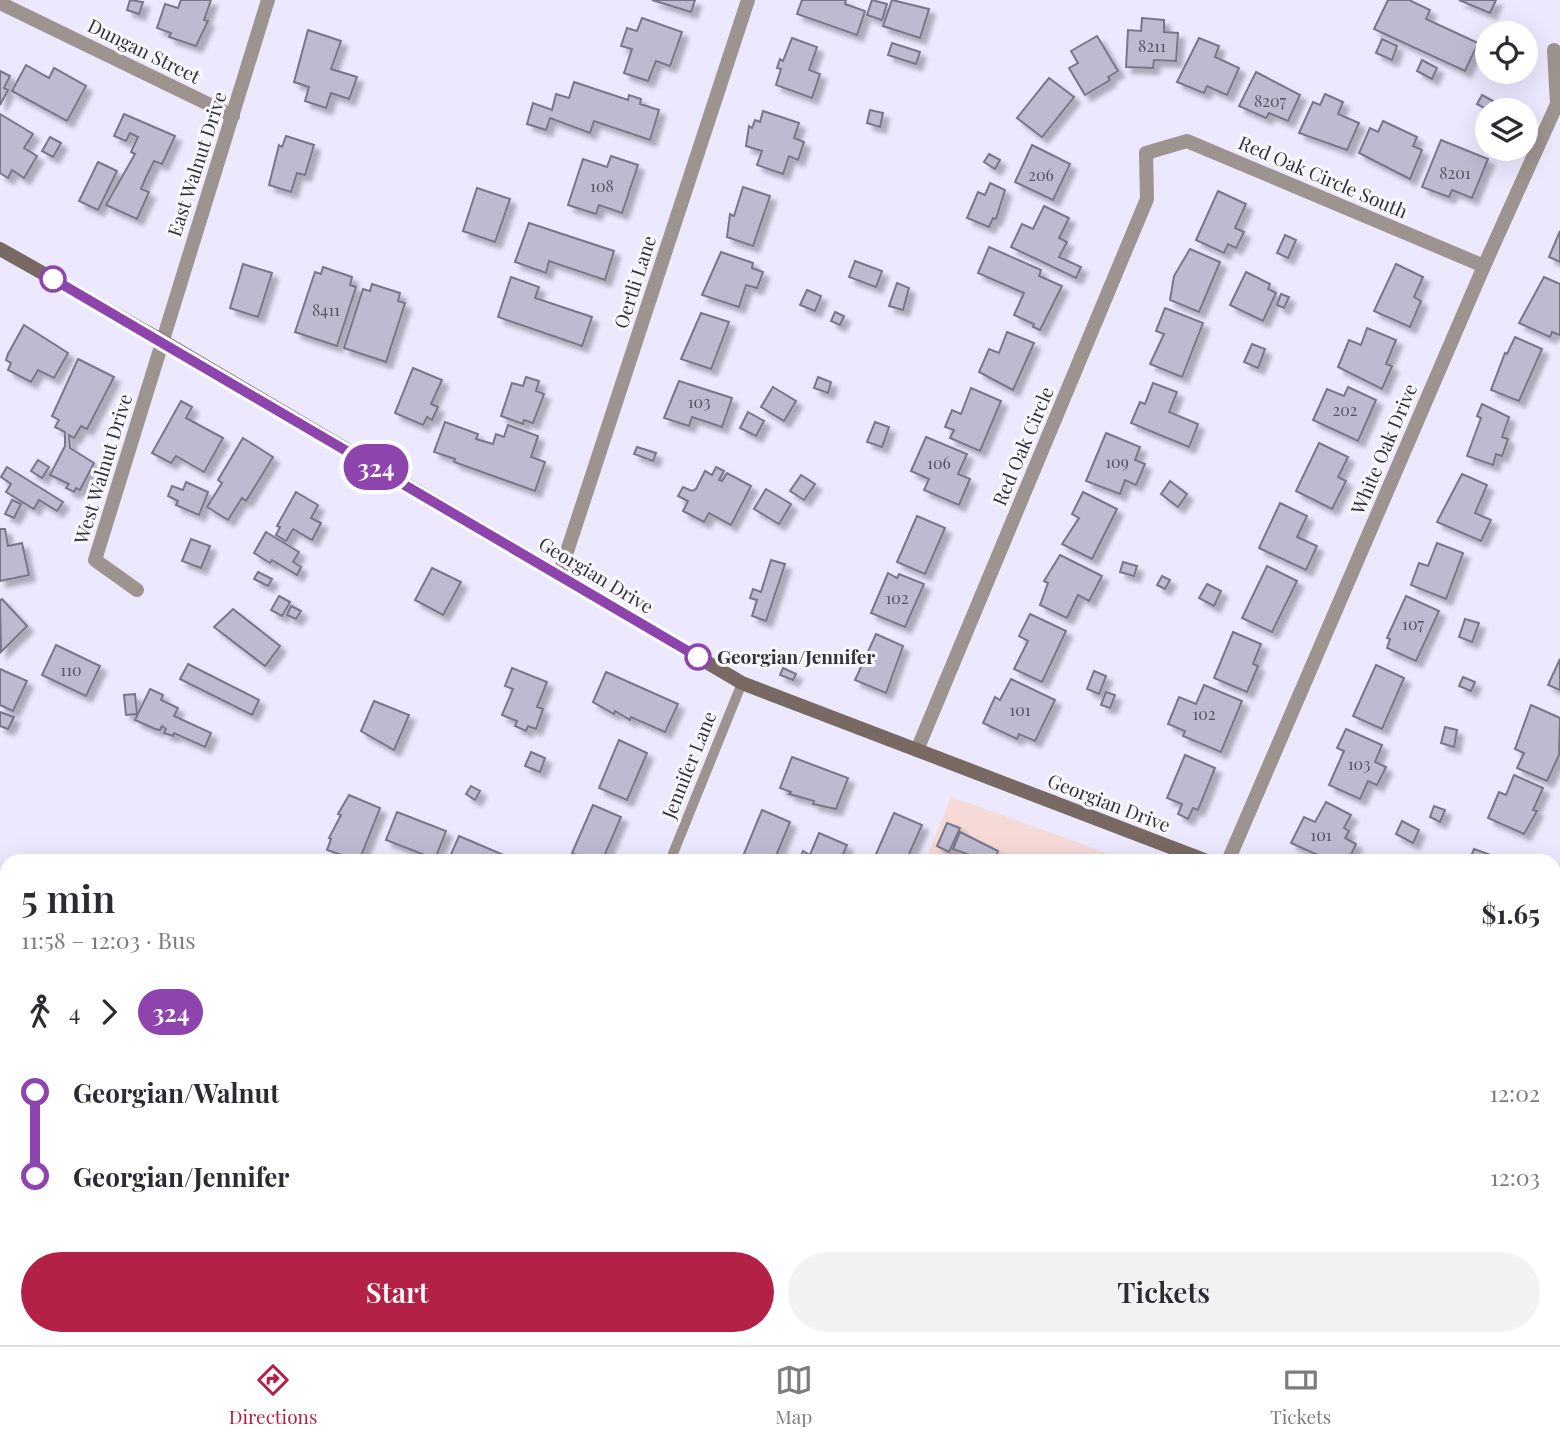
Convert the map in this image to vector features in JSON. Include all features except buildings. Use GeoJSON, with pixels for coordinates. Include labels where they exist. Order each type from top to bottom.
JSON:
{"type":"FeatureCollection","features":[{"type":"Feature","properties":{"kind":"street","name":"East Walnut Drive"},"geometry":{"type":"LineString","coordinates":[[161,340],[268,0]]}},
{"type":"Feature","properties":{"kind":"street","name":"Oertli Lane"},"geometry":{"type":"LineString","coordinates":[[559,576],[748,0]]}},
{"type":"Feature","properties":{"kind":"street","name":"Dungan Street"},"geometry":{"type":"LineString","coordinates":[[0,3],[233,116]]}},
{"type":"Feature","properties":{"kind":"street","name":"White Oak Drive"},"geometry":{"type":"LineString","coordinates":[[1231,854],[1484,266],[1557,104],[1554,50]]}},
{"type":"Feature","properties":{"kind":"street","name":"Red Oak Circle South"},"geometry":{"type":"LineString","coordinates":[[1146,153],[1187,141],[1484,266]]}},
{"type":"Feature","properties":{"kind":"street","name":"Red Oak Circle"},"geometry":{"type":"LineString","coordinates":[[918,750],[1147,199],[1146,153]]}},
{"type":"Feature","properties":{"kind":"street","name":"Georgian Drive"},"geometry":{"type":"LineString","coordinates":[[0,249],[161,340],[741,683],[1189,854]]}},
{"type":"Feature","properties":{"kind":"street","name":"West Walnut Drive"},"geometry":{"type":"LineString","coordinates":[[137,590],[95,560],[161,340]]}},
{"type":"Feature","properties":{"kind":"lane","name":"Jennifer Lane"},"geometry":{"type":"LineString","coordinates":[[673,854],[741,683]]}},
{"type":"Feature","properties":{"kind":"shaded area"},"geometry":{"type":"Polygon","coordinates":[[[951,797],[1110,854],[928,854],[951,797]]]}},
{"type":"Feature","properties":{"kind":"bus line","name":"324"},"geometry":{"type":"LineString","coordinates":[[53,279],[698,657]]}},
{"type":"Feature","properties":{"kind":"place","name":"Georgian/Jennifer"},"geometry":{"type":"Point","coordinates":[698,657]}}]}
